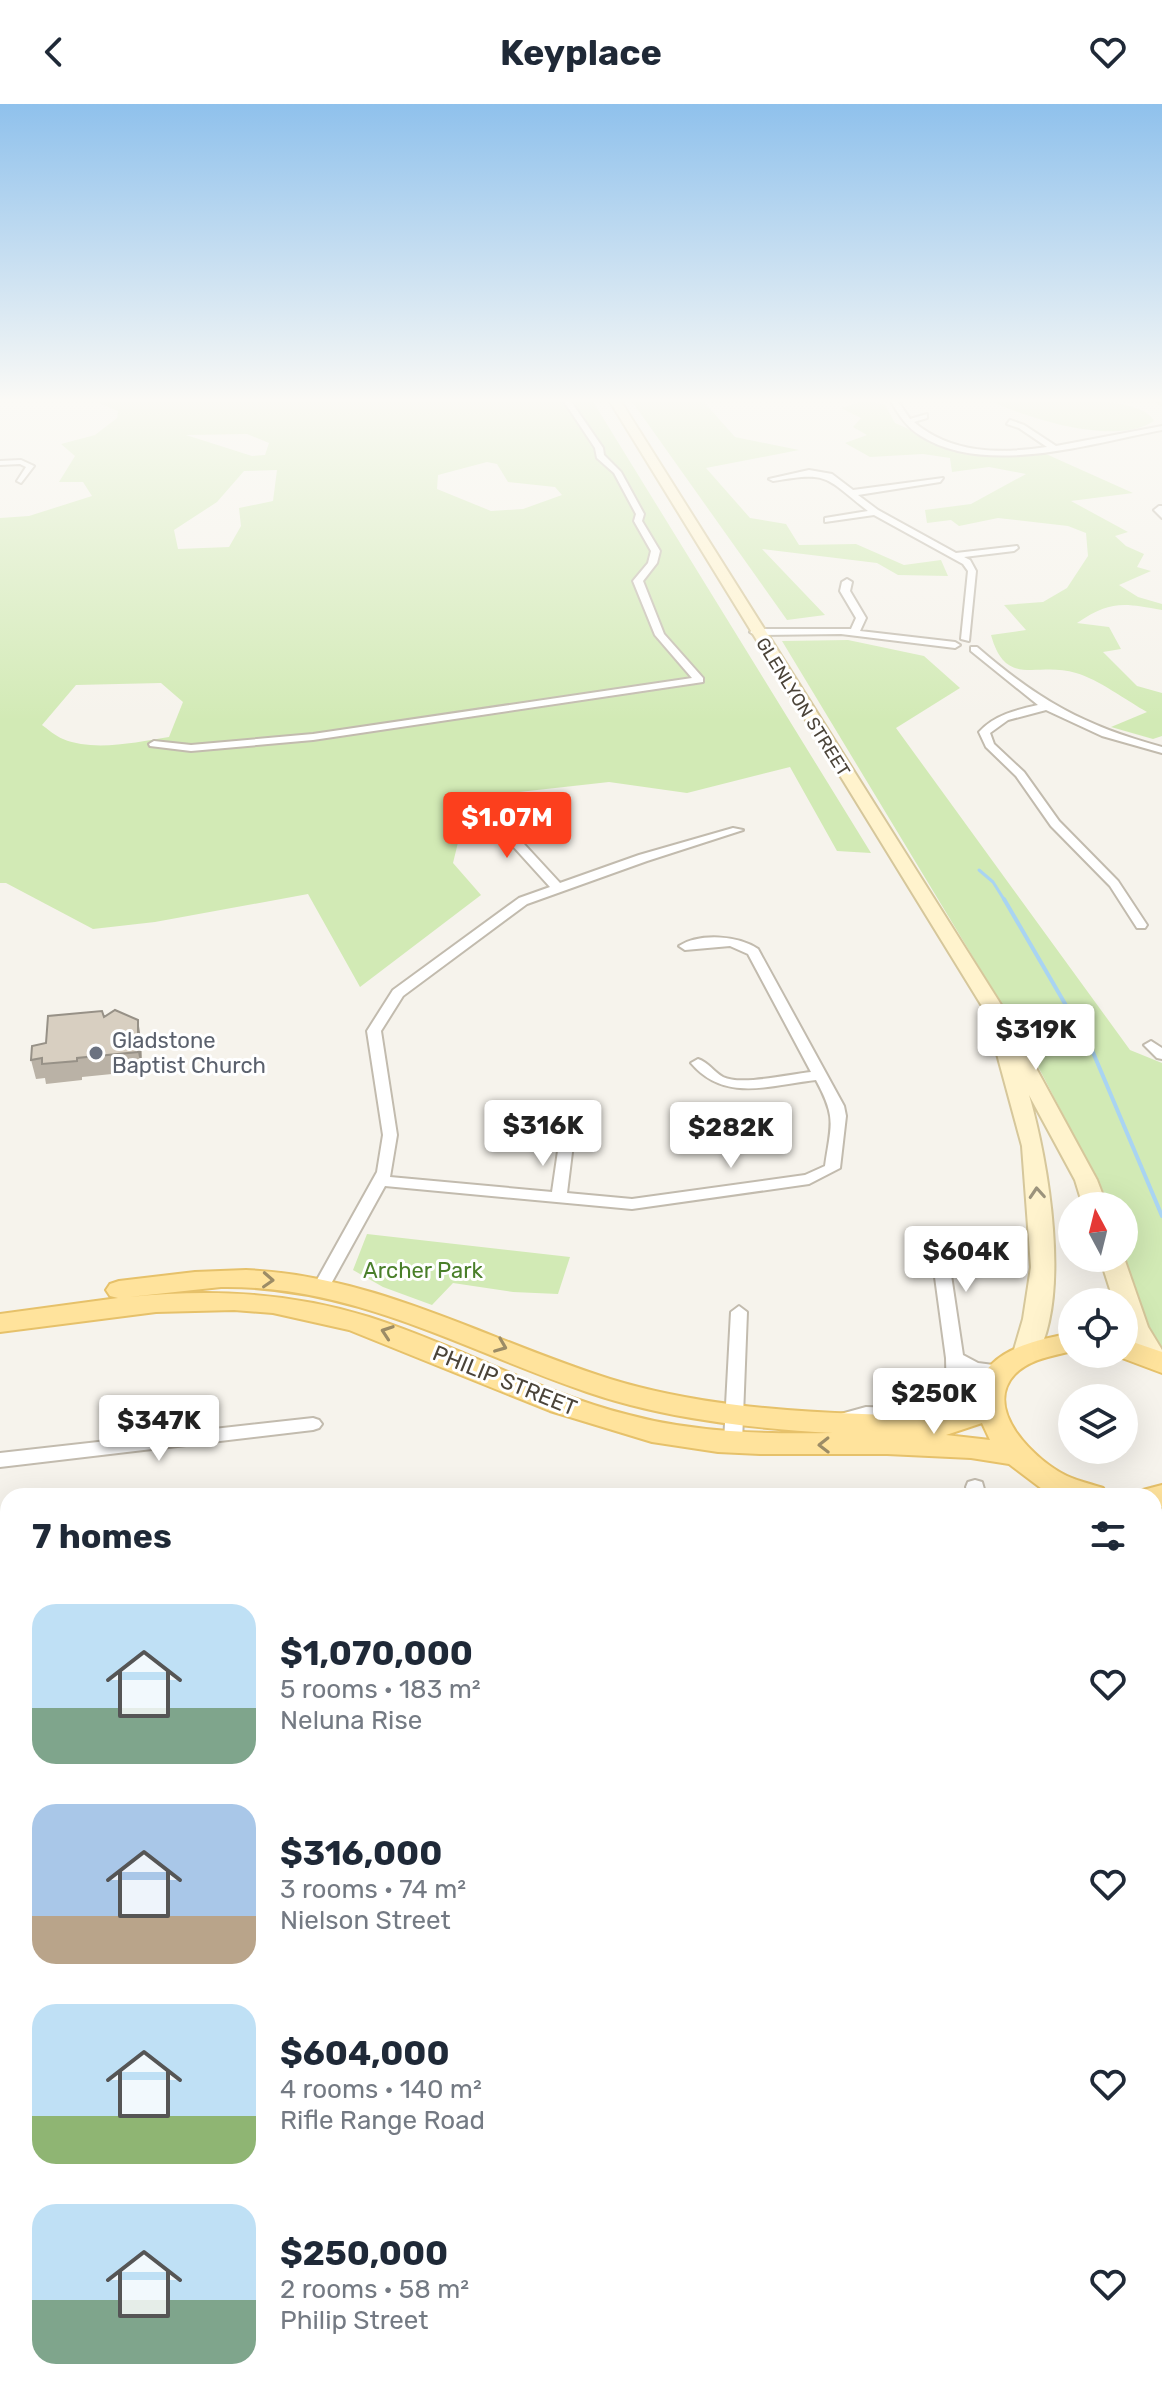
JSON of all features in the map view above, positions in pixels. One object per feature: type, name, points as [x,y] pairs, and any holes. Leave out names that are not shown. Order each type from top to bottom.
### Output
[{"type":"main road","name":"GLENLYON STREET","points":[[679,507],[995,1011],[1090,1192]]},
{"type":"main road","name":"GLENLYON STREET","points":[[995,1011],[1033,1146],[1043,1267],[1036,1319],[1015,1362]]},
{"type":"main road","points":[[1117,1272],[1135,1327],[1158,1360]]},
{"type":"main road","name":"PHILIP STREET","points":[[0,1310],[175,1281],[257,1279],[323,1300],[494,1378],[596,1416],[678,1436],[807,1445],[945,1443],[1013,1454]]},
{"type":"main road","name":"PHILIP STREET","points":[[0,1323],[160,1302],[323,1300],[410,1311],[601,1386],[660,1402],[830,1422],[927,1426],[955,1423],[978,1412],[990,1402]]},
{"type":"main road","points":[[1053,1488],[1013,1454],[1000,1437],[992,1419],[990,1402],[997,1380],[1015,1362],[1058,1347]]},
{"type":"main road","points":[[1138,1353],[1158,1360]]},
{"type":"street","points":[[154,744],[191,748],[298,739],[699,680],[658,632],[649,615],[649,603],[638,581],[653,565],[657,552],[653,539],[638,521],[640,514],[636,507]]},
{"type":"street","points":[[869,507],[958,555],[972,571],[966,639]]},
{"type":"street","points":[[1162,508],[1158,510],[1162,515]]},
{"type":"street","points":[[828,520],[875,512]]},
{"type":"street","points":[[958,555],[1014,548]]},
{"type":"street","points":[[847,582],[845,591],[861,618],[855,632]]},
{"type":"street","points":[[755,632],[855,632],[974,649],[1045,707],[1091,730],[1162,750]]},
{"type":"street","points":[[955,645],[958,640],[966,639],[981,643],[974,649]]},
{"type":"street","points":[[1045,707],[1025,710],[992,724],[984,732],[986,739],[991,748],[1019,773],[1059,829],[1109,874],[1141,925]]},
{"type":"street","points":[[534,827],[517,844],[558,888]]},
{"type":"street","points":[[323,1300],[382,1181],[390,1135],[374,1031],[398,993],[523,901],[643,858],[737,830]]},
{"type":"street","points":[[382,1181],[632,1204],[809,1179],[832,1168],[839,1116],[837,1106],[749,948],[731,941],[685,946]]},
{"type":"street","points":[[698,1063],[718,1080],[736,1085],[821,1075]]},
{"type":"street","points":[[558,1132],[566,1144],[559,1197]]},
{"type":"street","points":[[830,1422],[871,1413],[946,1413],[956,1406],[955,1358],[940,1255],[940,1234]]},
{"type":"street","points":[[733,1442],[739,1312]]},
{"type":"street","points":[[955,1358],[975,1369],[1015,1362]]},
{"type":"street","points":[[0,1460],[313,1424]]},
{"type":"green space","points":[[57,507],[209,507],[174,530],[178,549],[229,547],[241,526],[239,508],[243,507],[482,507],[491,511],[528,507],[658,507],[871,853],[837,851],[790,767],[687,793],[609,782],[491,795],[463,822],[453,863],[481,895],[360,987],[308,894],[155,922],[93,929],[6,883],[0,883],[0,518],[29,516]],"holes":[[[161,683],[183,702],[169,737],[116,745],[88,745],[60,738],[42,725],[76,685]]]},
{"type":"green space","points":[[707,507],[740,507],[750,518],[786,524],[799,545],[856,544],[904,565],[941,560],[948,576],[898,575],[877,563],[762,549],[825,615],[787,620]]},
{"type":"green space","points":[[947,507],[1082,507],[1128,532],[1115,536],[1126,546],[1144,554],[1137,567],[1151,571],[1119,585],[1138,597],[1162,604],[1162,610],[1118,605],[1099,610],[1077,623],[1109,627],[1121,649],[1103,652],[1137,686],[1162,693],[1162,736],[1153,739],[1111,727],[1147,712],[1103,685],[1062,670],[1014,668],[997,652],[991,635],[1026,630],[1004,605],[1043,602],[1067,588],[1088,556],[1086,533],[1068,526],[998,518],[959,526],[951,520],[927,523],[925,510]]},
{"type":"green space","points":[[848,640],[924,656],[960,688],[896,728],[1130,1050],[1162,1063],[1162,1347],[1149,1332],[1138,1299],[1138,1288],[1134,1288],[1129,1272],[1138,1272],[1138,1192],[1103,1192],[1031,1053],[782,641]]},
{"type":"green space","name":"Archer Park","points":[[367,1234],[570,1257],[558,1294],[513,1292],[453,1283],[432,1305],[383,1287],[353,1270]]},
{"type":"building","points":[[115,1010],[138,1020],[138,1052],[42,1064],[42,1058],[31,1060],[32,1046],[46,1043],[48,1016],[102,1011],[104,1017]]},
{"type":"waterway","points":[[979,870],[993,882],[1005,901]]},
{"type":"waterway","points":[[1004,899],[1092,1050],[1162,1216]]},
{"type":"place","name":"Gladstone Baptist Church","points":[[96,1053]]}]
